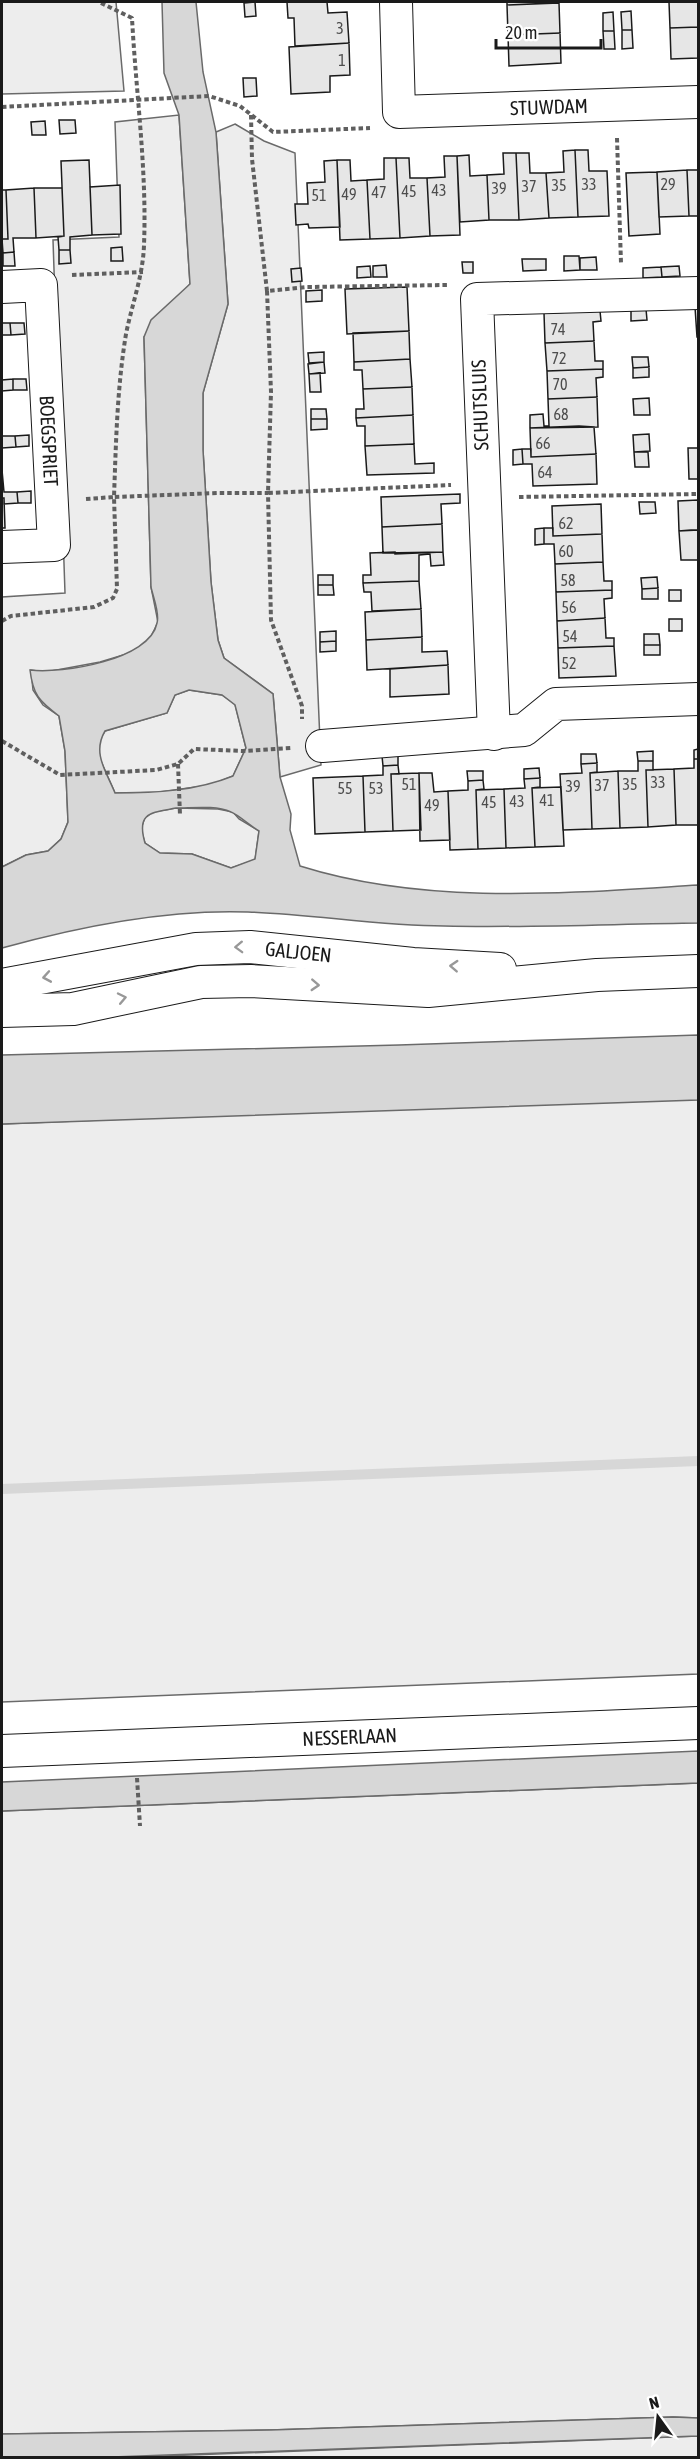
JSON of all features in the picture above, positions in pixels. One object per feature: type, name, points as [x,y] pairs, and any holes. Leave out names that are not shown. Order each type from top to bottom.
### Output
[{"type":"street","points":[[396,2],[399,112]]},
{"type":"street","name":"STUWDAM","points":[[399,112],[699,102]]},
{"type":"street","points":[[2,287],[41,285]]},
{"type":"street","name":"BOEGSPRIET","points":[[2,547],[54,545],[41,285]]},
{"type":"street","points":[[477,299],[699,293]]},
{"type":"street","name":"SCHUTSLUIS","points":[[477,299],[494,734]]},
{"type":"street","points":[[312,736],[494,734],[524,730],[556,704],[699,699]]},
{"type":"street","name":"GALJOEN","points":[[2,985],[196,948],[250,947],[413,964],[597,975]]},
{"type":"street","name":"GALJOEN","points":[[2,1011],[73,1009],[201,982],[251,981],[428,991],[597,975],[699,971]]},
{"type":"street","name":"NESSERLAAN","points":[[2,1751],[699,1723]]},
{"type":"path","points":[[2,621],[11,616],[94,607],[113,598],[117,589],[114,498],[117,421],[127,333],[143,272],[144,244],[132,18],[99,2]]},
{"type":"path","points":[[2,107],[209,96],[240,106],[273,132],[372,128],[399,112]]},
{"type":"path","points":[[616,105],[621,295]]},
{"type":"path","points":[[251,115],[252,159],[267,291],[271,392],[268,493],[271,620],[312,736]]},
{"type":"path","points":[[41,285],[55,275],[143,272]]},
{"type":"path","points":[[267,291],[307,287],[460,285],[477,299]]},
{"type":"path","points":[[52,500],[218,492],[268,493]]},
{"type":"path","points":[[2,741],[60,775],[156,770],[178,764],[194,749],[243,751],[290,748]]},
{"type":"path","points":[[178,764],[180,815]]},
{"type":"path","points":[[136,1772],[140,1826]]},
{"type":"shaded area","points":[[2,2],[116,2],[124,91],[2,94]]},
{"type":"shaded area","points":[[162,2],[196,2],[203,72],[216,132],[228,304],[203,393],[203,450],[211,582],[218,640],[224,658],[273,694],[280,777],[291,814],[290,830],[300,866],[348,879],[447,892],[548,893],[698,885],[698,923],[507,927],[419,925],[272,913],[186,913],[93,926],[2,948],[2,867],[26,855],[48,851],[61,839],[68,822],[65,751],[59,716],[38,697],[30,670],[62,670],[82,667],[122,655],[139,647],[151,636],[158,619],[151,587],[144,337],[151,320],[190,284],[179,115],[164,73]],"holes":[[[189,690],[222,695],[235,705],[246,748],[233,776],[205,785],[175,790],[115,793],[104,770],[100,754],[101,739],[105,731],[167,713],[175,695]],[[176,808],[218,808],[237,815],[259,831],[255,859],[231,868],[192,854],[160,853],[145,843],[144,820],[153,813]]]},
{"type":"shaded area","points":[[179,115],[190,284],[144,337],[151,587],[158,622],[149,641],[130,653],[100,662],[46,672],[31,670],[33,690],[43,705],[59,716],[65,751],[68,822],[61,839],[48,851],[26,855],[2,867],[2,597],[65,593],[53,240],[119,237],[115,122]]},
{"type":"shaded area","points":[[235,124],[264,141],[295,153],[321,765],[280,777],[273,694],[224,658],[218,640],[211,582],[203,450],[203,393],[228,304],[216,132]]},
{"type":"shaded area","points":[[189,690],[222,695],[235,704],[246,748],[233,776],[211,785],[159,792],[115,793],[100,759],[98,742],[105,731],[167,713],[175,695]]},
{"type":"shaded area","points":[[176,808],[218,809],[233,812],[239,819],[259,831],[255,860],[231,868],[192,854],[160,853],[145,843],[141,829],[145,817],[153,812]]},
{"type":"shaded area","points":[[698,1035],[698,1100],[2,1124],[2,1055]]},
{"type":"shaded area","points":[[698,1096],[698,1674],[2,1702],[2,1124]]},
{"type":"shaded area","points":[[698,1751],[698,1783],[2,1811],[2,1782]]},
{"type":"shaded area","points":[[698,1783],[698,2418],[270,2430],[2,2434],[2,1811]]},
{"type":"shaded area","points":[[698,2418],[698,2436],[112,2457],[2,2457],[2,2434],[270,2430]]},
{"type":"shaded area","points":[[698,2436],[698,2458],[112,2458],[593,2440]]},
{"type":"building","points":[[255,2],[256,16],[245,17],[244,3]]},
{"type":"building","points":[[287,2],[327,2],[328,13],[347,12],[349,43],[295,46],[294,18],[288,18]]},
{"type":"building","points":[[507,2],[552,2],[552,3],[507,5]]},
{"type":"building","points":[[669,2],[698,2],[698,27],[670,28]]},
{"type":"building","points":[[559,3],[560,33],[508,35],[507,5]]},
{"type":"building","points":[[631,11],[632,30],[622,30],[621,12]]},
{"type":"building","points":[[613,12],[614,31],[603,31],[603,13]]},
{"type":"building","points":[[698,27],[698,58],[671,59],[670,28]]},
{"type":"building","points":[[622,30],[632,30],[633,48],[622,49]]},
{"type":"building","points":[[603,31],[614,31],[615,49],[604,49]]},
{"type":"building","points":[[560,33],[561,63],[509,66],[508,35]]},
{"type":"building","points":[[349,43],[350,75],[330,76],[330,92],[291,94],[289,47]]},
{"type":"building","points":[[243,78],[256,78],[257,96],[244,97]]},
{"type":"building","points":[[59,120],[75,120],[76,133],[60,134]]},
{"type":"building","points":[[45,121],[46,135],[32,135],[31,122]]},
{"type":"building","points":[[575,150],[578,217],[549,218],[546,173],[564,172],[563,151]]},
{"type":"building","points":[[575,150],[588,150],[589,171],[607,171],[609,216],[578,217]]},
{"type":"building","points":[[503,153],[516,153],[519,220],[489,220],[487,175],[504,174]]},
{"type":"building","points":[[516,153],[529,153],[530,173],[546,173],[549,218],[519,220]]},
{"type":"building","points":[[469,155],[470,176],[487,175],[489,220],[460,222],[457,156]]},
{"type":"building","points":[[444,156],[457,156],[460,235],[430,236],[427,178],[445,177]]},
{"type":"building","points":[[384,158],[396,158],[400,238],[370,239],[367,180],[384,179]]},
{"type":"building","points":[[396,158],[409,158],[410,178],[427,178],[430,236],[400,238]]},
{"type":"building","points":[[89,160],[92,235],[70,237],[70,250],[59,250],[58,237],[64,236],[61,161]]},
{"type":"building","points":[[337,160],[340,227],[309,228],[308,224],[296,225],[295,204],[308,204],[307,183],[325,182],[324,161]]},
{"type":"building","points":[[337,160],[350,160],[351,181],[367,180],[370,239],[340,240]]},
{"type":"building","points":[[687,170],[698,170],[698,216],[689,216]]},
{"type":"building","points":[[687,170],[689,216],[659,217],[657,172]]},
{"type":"building","points":[[657,172],[660,234],[629,236],[626,173]]},
{"type":"building","points":[[120,185],[121,234],[92,235],[90,187]]},
{"type":"building","points":[[34,188],[62,188],[64,236],[36,238]]},
{"type":"building","points":[[34,188],[36,238],[13,238],[14,252],[3,253],[2,239],[8,239],[6,190]]},
{"type":"building","points":[[2,190],[6,190],[8,239],[2,239]]},
{"type":"building","points":[[122,247],[123,261],[111,261],[111,248]]},
{"type":"building","points":[[59,250],[70,250],[71,263],[59,264]]},
{"type":"building","points":[[14,252],[15,266],[3,266],[3,253]]},
{"type":"building","points":[[564,256],[579,256],[580,270],[564,271]]},
{"type":"building","points":[[596,257],[597,270],[580,270],[580,258]]},
{"type":"building","points":[[522,259],[546,259],[546,270],[523,271]]},
{"type":"building","points":[[462,262],[473,262],[473,273],[463,273]]},
{"type":"building","points":[[386,265],[387,277],[373,277],[373,266]]},
{"type":"building","points":[[370,266],[371,277],[357,278],[357,267]]},
{"type":"building","points":[[679,266],[680,276],[662,277],[661,267]]},
{"type":"building","points":[[661,267],[662,277],[643,278],[643,268]]},
{"type":"building","points":[[301,268],[302,281],[292,282],[291,269]]},
{"type":"building","points":[[407,287],[409,331],[347,334],[345,289]]},
{"type":"building","points":[[322,290],[322,301],[306,302],[306,291]]},
{"type":"building","points":[[695,307],[698,307],[698,337],[697,337]]},
{"type":"building","points":[[646,309],[647,320],[631,321],[631,310]]},
{"type":"building","points":[[600,311],[601,321],[593,322],[594,341],[545,343],[544,313]]},
{"type":"building","points":[[2,323],[10,323],[11,335],[2,335]]},
{"type":"building","points":[[10,323],[24,323],[25,334],[11,335]]},
{"type":"building","points":[[409,331],[410,359],[354,362],[353,333]]},
{"type":"building","points":[[594,341],[595,361],[603,361],[603,369],[547,371],[545,343]]},
{"type":"building","points":[[324,352],[324,362],[309,363],[308,353]]},
{"type":"building","points":[[632,357],[648,357],[649,367],[633,368]]},
{"type":"building","points":[[410,359],[412,387],[363,389],[362,370],[354,370],[354,362]]},
{"type":"building","points":[[324,362],[325,373],[309,374],[308,364]]},
{"type":"building","points":[[649,367],[649,377],[633,378],[633,368]]},
{"type":"building","points":[[603,369],[603,377],[596,378],[597,397],[548,399],[547,371]]},
{"type":"building","points":[[320,373],[321,392],[310,392],[309,374]]},
{"type":"building","points":[[13,379],[26,379],[27,390],[13,390]]},
{"type":"building","points":[[13,379],[13,390],[2,391],[2,380]]},
{"type":"building","points":[[412,387],[413,415],[356,418],[356,409],[364,409],[363,389]]},
{"type":"building","points":[[597,397],[598,427],[530,428],[530,415],[543,414],[544,426],[549,426],[548,399]]},
{"type":"building","points":[[649,398],[650,415],[634,415],[633,399]]},
{"type":"building","points":[[311,409],[326,409],[327,419],[311,419]]},
{"type":"building","points":[[413,415],[414,444],[365,446],[365,426],[357,426],[356,418]]},
{"type":"building","points":[[311,419],[327,419],[327,429],[311,430]]},
{"type":"building","points":[[594,427],[596,454],[531,457],[530,428]]},
{"type":"building","points":[[649,434],[650,451],[634,452],[633,435]]},
{"type":"building","points":[[29,435],[29,446],[16,447],[15,436]]},
{"type":"building","points":[[2,436],[15,436],[16,447],[2,448]]},
{"type":"building","points":[[414,444],[415,464],[434,463],[434,473],[367,475],[365,446]]},
{"type":"building","points":[[688,448],[698,448],[698,479],[689,479]]},
{"type":"building","points":[[522,449],[523,464],[513,465],[513,450]]},
{"type":"building","points":[[522,449],[531,449],[531,457],[596,454],[597,484],[533,486],[532,464],[523,464]]},
{"type":"building","points":[[634,452],[648,452],[649,467],[635,467]]},
{"type":"building","points":[[2,470],[4,492],[17,492],[18,503],[4,504]]},
{"type":"building","points":[[31,491],[31,503],[18,503],[17,492]]},
{"type":"building","points":[[460,494],[460,503],[441,504],[442,524],[382,527],[381,497]]},
{"type":"building","points":[[2,498],[4,498],[5,528],[2,528]]},
{"type":"building","points":[[698,500],[698,530],[679,531],[678,501]]},
{"type":"building","points":[[639,502],[655,502],[656,513],[640,514]]},
{"type":"building","points":[[601,504],[602,534],[553,536],[552,506]]},
{"type":"building","points":[[442,524],[443,552],[383,553],[382,527]]},
{"type":"building","points":[[544,528],[544,544],[535,545],[535,529]]},
{"type":"building","points":[[544,528],[553,528],[553,536],[602,534],[603,562],[555,564],[554,544],[544,544]]},
{"type":"building","points":[[698,530],[698,560],[681,560],[679,531]]},
{"type":"building","points":[[395,552],[395,554],[443,552],[444,565],[431,566],[430,554],[419,555],[419,581],[363,583],[363,575],[371,575],[370,553]]},
{"type":"building","points":[[603,562],[604,581],[612,581],[612,590],[556,592],[555,564]]},
{"type":"building","points":[[318,575],[333,575],[333,585],[318,585]]},
{"type":"building","points":[[657,577],[658,588],[642,589],[641,578]]},
{"type":"building","points":[[419,581],[421,609],[372,611],[371,592],[364,592],[363,583]]},
{"type":"building","points":[[318,585],[333,585],[334,595],[318,595]]},
{"type":"building","points":[[658,588],[658,599],[642,599],[642,589]]},
{"type":"building","points":[[612,590],[612,598],[604,599],[605,618],[557,621],[556,592]]},
{"type":"building","points":[[669,590],[681,590],[681,601],[669,601]]},
{"type":"building","points":[[421,609],[422,637],[366,640],[365,612]]},
{"type":"building","points":[[605,618],[606,638],[614,638],[614,646],[558,648],[557,621]]},
{"type":"building","points":[[669,619],[682,619],[682,631],[669,631]]},
{"type":"building","points":[[336,631],[336,641],[320,642],[320,632]]},
{"type":"building","points":[[644,634],[659,634],[660,645],[644,645]]},
{"type":"building","points":[[422,637],[422,652],[447,651],[448,665],[367,670],[366,640]]},
{"type":"building","points":[[336,641],[336,651],[320,652],[320,642]]},
{"type":"building","points":[[644,645],[660,645],[660,655],[644,655]]},
{"type":"building","points":[[614,646],[616,676],[559,678],[558,648]]},
{"type":"building","points":[[448,665],[449,694],[390,697],[390,669]]},
{"type":"building","points":[[698,749],[698,759],[694,759],[694,750]]},
{"type":"building","points":[[653,751],[653,761],[638,761],[637,752]]},
{"type":"building","points":[[581,754],[596,754],[597,763],[581,764]]},
{"type":"building","points":[[382,756],[398,756],[398,765],[383,766]]},
{"type":"building","points":[[694,759],[698,759],[698,825],[676,825],[674,769],[694,768]]},
{"type":"building","points":[[638,761],[653,761],[653,770],[646,770],[648,827],[620,828],[618,771],[638,771]]},
{"type":"building","points":[[597,763],[597,772],[590,773],[592,829],[563,830],[560,774],[582,773],[581,764]]},
{"type":"building","points":[[398,765],[399,774],[391,774],[393,831],[365,832],[363,776],[383,775],[383,766]]},
{"type":"building","points":[[539,768],[540,778],[524,779],[524,769]]},
{"type":"building","points":[[674,769],[676,825],[648,827],[646,770]]},
{"type":"building","points":[[467,771],[483,771],[483,780],[468,781]]},
{"type":"building","points":[[618,771],[620,828],[592,829],[590,773]]},
{"type":"building","points":[[419,773],[421,830],[393,831],[391,774]]},
{"type":"building","points":[[419,773],[432,773],[434,792],[448,791],[450,840],[420,841]]},
{"type":"building","points":[[363,776],[365,832],[315,834],[313,778]]},
{"type":"building","points":[[540,778],[540,787],[532,788],[535,847],[506,848],[504,789],[525,788],[524,779]]},
{"type":"building","points":[[483,780],[484,789],[476,790],[478,849],[450,850],[448,791],[468,790],[468,781]]},
{"type":"building","points":[[561,787],[564,846],[535,847],[532,788]]},
{"type":"building","points":[[504,789],[506,848],[478,849],[476,790]]},
{"type":"waterway","points":[[2,1489],[698,1461]]}]
